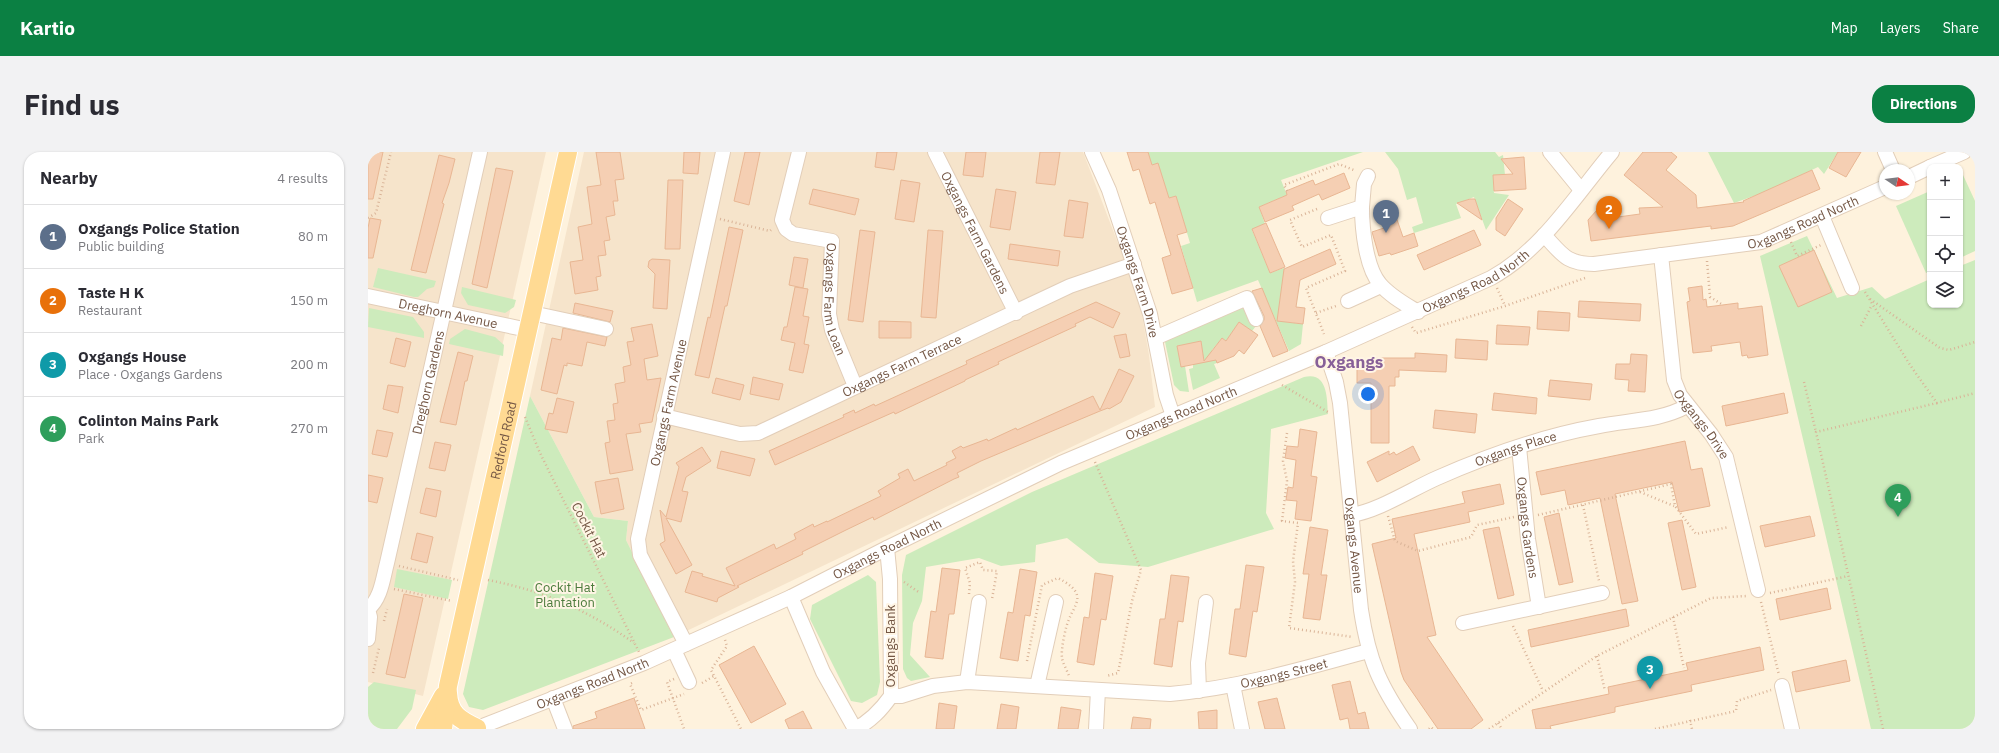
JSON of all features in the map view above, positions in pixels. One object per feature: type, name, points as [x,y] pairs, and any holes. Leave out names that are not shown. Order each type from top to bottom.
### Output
[{"type":"main road","name":"Redford Road","points":[[443,729],[448,686],[568,152]]},
{"type":"main road","points":[[448,686],[449,703],[454,713],[462,721],[476,729]]},
{"type":"main road","points":[[425,729],[448,686]]},
{"type":"street","name":"Dreghorn Gardens","points":[[368,610],[373,606],[379,594],[387,563],[480,152]]},
{"type":"street","name":"Oxgangs Farm Avenue","points":[[691,687],[680,647],[640,555],[638,547],[664,416],[723,152]]},
{"type":"street","name":"Oxgangs Farm Loan","points":[[799,152],[782,220],[786,229],[793,234],[836,241],[829,314],[832,330],[855,386]]},
{"type":"street","name":"Oxgangs Farm Gardens","points":[[935,152],[1016,313]]},
{"type":"street","name":"Oxgangs Farm Drive","points":[[1092,152],[1109,190],[1150,314],[1166,396],[1173,416]]},
{"type":"street","points":[[1550,152],[1581,190]]},
{"type":"street","points":[[1544,234],[1612,152]]},
{"type":"street","points":[[1885,152],[1891,164]]},
{"type":"street","points":[[1937,164],[1964,152]]},
{"type":"street","points":[[1915,173],[1927,168]]},
{"type":"street","points":[[1368,176],[1364,184],[1362,207],[1366,247],[1374,274],[1381,286],[1418,312]]},
{"type":"street","name":"Oxgangs Road North","points":[[476,729],[644,663],[791,597],[887,548],[1061,463],[1326,352],[1492,278],[1515,264],[1544,234],[1574,263],[1594,264],[1706,250],[1756,243],[1787,232],[1879,190]]},
{"type":"street","points":[[1323,213],[1362,207]]},
{"type":"street","points":[[1822,216],[1832,240],[1858,289]]},
{"type":"street","name":"Oxgangs Drive","points":[[1661,255],[1674,380],[1680,395],[1711,434],[1726,457],[1758,593]]},
{"type":"street","name":"Oxgangs Farm Terrace","points":[[664,416],[749,435],[758,433],[855,386],[1088,279],[1134,264]]},
{"type":"street","points":[[1348,301],[1381,286]]},
{"type":"street","name":"Dreghorn Avenue","points":[[368,296],[528,330]]},
{"type":"street","points":[[1155,338],[1247,298],[1256,319]]},
{"type":"street","points":[[532,313],[606,329]]},
{"type":"street","name":"Oxgangs Avenue","points":[[1326,352],[1338,391],[1367,645],[1380,682],[1410,729]]},
{"type":"street","name":"Oxgangs Place","points":[[1351,515],[1368,511],[1447,474],[1519,447],[1575,430],[1664,416],[1688,406]]},
{"type":"street","name":"Oxgangs Gardens","points":[[1519,447],[1526,518],[1538,607]]},
{"type":"street","name":"Oxgangs Bank","points":[[791,597],[823,672],[855,729],[867,723],[883,707],[891,696],[890,580],[887,548]]},
{"type":"street","points":[[1463,624],[1602,593]]},
{"type":"street","points":[[966,682],[979,602]]},
{"type":"street","points":[[1037,686],[1056,602]]},
{"type":"street","points":[[1199,691],[1198,663],[1206,602]]},
{"type":"street","points":[[368,610],[370,617],[368,639]]},
{"type":"street","name":"Oxgangs Street","points":[[891,696],[901,696],[933,686],[966,682],[1170,694],[1199,691],[1233,685],[1367,645]]},
{"type":"street","points":[[1233,685],[1242,729]]},
{"type":"street","points":[[1782,686],[1792,729]]},
{"type":"street","points":[[1096,729],[1098,690]]},
{"type":"street","points":[[553,698],[565,729]]},
{"type":"path","points":[[368,218],[376,213],[391,152]]},
{"type":"path","points":[[1287,191],[1284,185],[1339,164],[1368,176]]},
{"type":"path","points":[[1323,213],[1290,220],[1302,247],[1330,235],[1345,271],[1306,288],[1324,334]]},
{"type":"path","points":[[725,220],[770,231]]},
{"type":"path","points":[[1787,232],[1797,256],[1832,240]]},
{"type":"path","points":[[1706,250],[1710,298],[1723,305]]},
{"type":"path","points":[[1404,317],[1416,333],[1505,306],[1596,273],[1594,264]]},
{"type":"path","points":[[1492,278],[1505,306]]},
{"type":"path","points":[[1858,289],[1868,298],[1940,348],[1949,350],[1975,342]]},
{"type":"path","points":[[1868,298],[1910,365],[1937,403]]},
{"type":"path","points":[[1316,313],[1348,301]]},
{"type":"path","points":[[1861,326],[1868,316],[1872,305]]},
{"type":"path","points":[[1267,377],[1342,421]]},
{"type":"path","points":[[1804,382],[1883,729]]},
{"type":"path","name":"Cockit Hat","points":[[514,391],[540,453],[644,663]]},
{"type":"path","points":[[1816,432],[1975,393]]},
{"type":"path","points":[[1287,432],[1283,461],[1287,481],[1282,521],[1298,523],[1293,561],[1295,582],[1289,628],[1367,645]]},
{"type":"path","points":[[1101,459],[1094,462],[1142,570],[1132,602],[1118,674],[1103,676]]},
{"type":"path","points":[[1384,504],[1395,541],[1418,550],[1471,537],[1477,525],[1514,517],[1526,518],[1671,484],[1675,506],[1696,534],[1742,524]]},
{"type":"path","points":[[1638,492],[1675,506]]},
{"type":"path","points":[[1583,505],[1602,593]]},
{"type":"path","points":[[395,573],[397,565],[473,580],[524,588],[574,606],[610,626],[635,643]]},
{"type":"path","points":[[1489,729],[1543,691],[1597,656],[1711,598],[1758,593],[1848,576]]},
{"type":"path","points":[[890,580],[899,578],[920,592]]},
{"type":"path","points":[[392,589],[467,604]]},
{"type":"path","points":[[1655,729],[1736,711],[1737,701],[1782,686],[1758,593]]},
{"type":"path","points":[[1508,615],[1543,691]]},
{"type":"path","points":[[1673,617],[1684,668]]},
{"type":"path","points":[[720,628],[727,646],[711,670],[741,729]]},
{"type":"path","points":[[1597,656],[1606,691]]},
{"type":"path","points":[[673,676],[674,680],[667,682],[684,729]]},
{"type":"path","points":[[636,681],[630,684],[641,710],[673,699],[691,687],[714,676]]},
{"type":"path","points":[[1690,720],[1692,729]]},
{"type":"path","points":[[1498,723],[1502,729]]},
{"type":"path","points":[[1429,729],[1431,727],[1433,729]]},
{"type":"shaded area","points":[[368,152],[546,152],[423,696],[368,682]]},
{"type":"shaded area","points":[[584,152],[1083,152],[1139,298],[1149,355],[1155,407],[674,637],[626,540],[628,521],[594,517],[530,396]]},
{"type":"green space","points":[[1148,152],[1363,152],[1281,180],[1287,195],[1259,207],[1265,224],[1252,230],[1270,273],[1284,268],[1291,284],[1286,322],[1303,324],[1301,344],[1289,351],[1258,280],[1197,302],[1181,246],[1190,243],[1176,196],[1169,198],[1158,164],[1152,165]]},
{"type":"green space","points":[[1385,152],[1495,152],[1499,157],[1503,155],[1505,175],[1493,175],[1494,193],[1509,195],[1486,230],[1474,197],[1456,204],[1461,218],[1414,233],[1412,227],[1423,223],[1416,197],[1407,200],[1398,169]]},
{"type":"green space","points":[[1708,152],[1838,152],[1824,174],[1818,167],[1768,191],[1734,203]]},
{"type":"green space","points":[[1963,175],[1975,201],[1975,251],[1963,257]]},
{"type":"green space","points":[[1927,192],[1926,273],[1896,206],[1910,200],[1915,200],[1915,198]]},
{"type":"green space","points":[[1807,236],[1837,298],[1872,287],[1885,299],[1927,280],[1927,308],[1963,308],[1963,265],[1975,260],[1975,729],[1871,729],[1760,256]]},
{"type":"green space","points":[[378,268],[436,281],[434,287],[427,289],[418,297],[414,297],[373,287]]},
{"type":"green space","points":[[462,287],[516,300],[514,307],[505,313],[468,305],[461,293]]},
{"type":"green space","points":[[1246,301],[1256,326],[1252,331],[1239,322],[1226,341],[1222,338],[1212,350],[1217,363],[1214,364],[1220,378],[1193,390],[1189,369],[1193,368],[1193,364],[1204,362],[1201,342],[1177,346],[1181,366],[1185,366],[1189,392],[1180,391],[1174,385],[1164,337]]},
{"type":"green space","points":[[369,308],[413,317],[424,332],[424,338],[368,327]]},
{"type":"green space","points":[[465,329],[495,337],[504,345],[503,356],[449,344],[450,339]]},
{"type":"green space","points":[[1312,376],[1318,378],[1322,382],[1325,388],[1328,414],[1271,429],[1266,513],[1274,529],[1148,567],[1099,563],[1067,538],[1036,545],[1035,562],[1001,566],[979,558],[926,567],[922,601],[913,623],[910,655],[930,677],[911,681],[907,678],[903,669],[902,575],[906,555],[1032,492],[1304,377]]},
{"type":"green space","name":"Cockit Hat Plantation","points":[[530,396],[594,517],[628,521],[626,540],[674,637],[483,710],[469,707],[463,694]]},
{"type":"green space","points":[[397,569],[452,580],[448,599],[394,587]]},
{"type":"green space","points":[[868,575],[876,582],[880,682],[877,695],[862,703],[851,701],[810,619],[812,605]]},
{"type":"green space","points":[[374,682],[416,690],[412,709],[397,729],[368,729],[368,687]]},
{"type":"building","points":[[368,152],[383,152],[373,199],[368,199]]},
{"type":"building","points":[[596,152],[620,152],[624,179],[615,180],[618,201],[613,201],[615,215],[606,217],[610,240],[604,241],[606,255],[598,256],[601,276],[596,277],[598,290],[575,294],[570,262],[583,260],[578,227],[592,224],[587,187],[601,185]]},
{"type":"building","points":[[684,152],[700,152],[698,174],[683,173]]},
{"type":"building","points":[[745,152],[760,152],[749,205],[734,201]]},
{"type":"building","points":[[877,152],[897,152],[894,170],[875,167]]},
{"type":"building","points":[[966,152],[986,152],[983,177],[963,175]]},
{"type":"building","points":[[1040,152],[1060,152],[1055,185],[1036,183]]},
{"type":"building","points":[[1127,152],[1148,152],[1152,165],[1158,163],[1169,198],[1176,196],[1187,232],[1177,235],[1193,288],[1172,294],[1162,258],[1171,255],[1155,202],[1150,204],[1139,169],[1133,171]]},
{"type":"building","points":[[1643,152],[1671,152],[1677,157],[1666,170],[1696,195],[1697,208],[1744,202],[1743,201],[1812,170],[1820,189],[1733,226],[1711,229],[1711,226],[1591,241],[1588,220],[1606,200],[1617,210],[1618,217],[1640,214],[1639,208],[1663,207],[1624,175]]},
{"type":"building","points":[[1838,152],[1861,152],[1846,177],[1829,168]]},
{"type":"building","points":[[439,155],[455,159],[442,203],[444,204],[426,273],[411,270]]},
{"type":"building","points":[[1524,157],[1526,189],[1494,191],[1493,175],[1513,174],[1501,159]]},
{"type":"building","points":[[496,168],[513,171],[487,288],[472,284]]},
{"type":"building","points":[[1344,173],[1350,188],[1322,200],[1319,194],[1292,206],[1294,210],[1265,222],[1259,207],[1287,195],[1286,191],[1313,180],[1315,185]]},
{"type":"building","points":[[668,180],[683,180],[680,249],[665,249]]},
{"type":"building","points":[[901,180],[920,183],[914,222],[895,219]]},
{"type":"building","points":[[813,189],[859,199],[855,215],[809,204]]},
{"type":"building","points":[[996,189],[1016,192],[1010,230],[990,227]]},
{"type":"building","points":[[1475,199],[1482,220],[1457,203]]},
{"type":"building","points":[[1508,199],[1523,209],[1505,236],[1496,230],[1496,218]]},
{"type":"building","points":[[1069,200],[1088,203],[1083,238],[1064,236]]},
{"type":"building","points":[[1393,208],[1403,237],[1414,233],[1418,246],[1391,255],[1390,253],[1379,256],[1372,232],[1384,228],[1379,212]]},
{"type":"building","points":[[370,218],[381,220],[373,258],[368,258],[368,228]]},
{"type":"building","points":[[1266,223],[1285,267],[1270,273],[1252,229]]},
{"type":"building","points":[[729,227],[743,230],[727,306],[725,306],[709,378],[695,375],[708,317],[710,318]]},
{"type":"building","points":[[860,230],[875,232],[863,322],[848,320]]},
{"type":"building","points":[[928,230],[943,231],[936,318],[921,317]]},
{"type":"building","points":[[1474,230],[1481,245],[1424,270],[1417,255]]},
{"type":"building","points":[[1010,244],[1060,251],[1058,266],[1008,259]]},
{"type":"building","points":[[1330,249],[1336,264],[1300,280],[1296,307],[1305,308],[1303,324],[1277,321],[1284,269]]},
{"type":"building","points":[[1814,250],[1832,292],[1798,307],[1779,266]]},
{"type":"building","points":[[794,257],[808,259],[803,288],[789,285]]},
{"type":"building","points":[[652,259],[670,260],[667,309],[653,308],[655,274],[648,267],[649,261]]},
{"type":"building","points":[[1702,286],[1703,300],[1706,299],[1707,307],[1738,303],[1738,309],[1762,306],[1768,355],[1748,358],[1747,355],[1742,356],[1740,342],[1711,346],[1712,351],[1693,353],[1687,302],[1690,301],[1688,288]]},
{"type":"building","points":[[795,287],[808,289],[803,316],[809,317],[804,344],[809,345],[803,373],[789,370],[795,343],[781,340],[784,327],[787,327]]},
{"type":"building","points":[[1262,288],[1288,351],[1273,357],[1260,326],[1264,320],[1264,316],[1252,291]]},
{"type":"building","points":[[1579,301],[1641,304],[1640,321],[1578,317]]},
{"type":"building","points":[[1096,302],[1120,313],[1113,328],[1090,317],[1075,324],[1076,326],[998,362],[999,364],[895,414],[894,412],[775,465],[769,451],[844,417],[843,415],[854,410],[855,413],[874,404],[875,406],[967,364],[966,361]]},
{"type":"building","points":[[575,303],[613,311],[610,322],[573,313]]},
{"type":"building","points":[[1538,311],[1570,313],[1569,331],[1537,329]]},
{"type":"building","points":[[879,321],[911,322],[911,338],[879,338]]},
{"type":"building","points":[[1239,322],[1258,335],[1244,354],[1239,350],[1234,356],[1217,363],[1216,360],[1181,367],[1177,346],[1201,341],[1204,361],[1222,338],[1226,341]]},
{"type":"building","points":[[652,324],[658,356],[644,359],[647,380],[661,378],[652,422],[639,424],[641,432],[626,434],[633,470],[610,474],[605,443],[610,442],[607,421],[615,420],[613,404],[618,403],[615,384],[625,382],[623,367],[631,365],[627,342],[634,341],[631,328]]},
{"type":"building","points":[[1497,325],[1530,327],[1528,345],[1496,344]]},
{"type":"building","points":[[563,328],[607,337],[605,346],[587,342],[582,366],[567,363],[567,366],[564,365],[557,394],[541,390],[552,338],[561,340]]},
{"type":"building","points":[[1126,334],[1130,356],[1120,358],[1114,336]]},
{"type":"building","points":[[396,338],[411,342],[405,367],[390,363]]},
{"type":"building","points":[[1456,339],[1488,341],[1487,360],[1455,358]]},
{"type":"building","points":[[458,352],[473,356],[467,381],[465,381],[456,425],[440,422]]},
{"type":"building","points":[[1415,353],[1447,355],[1446,372],[1399,370],[1399,377],[1395,377],[1395,386],[1389,386],[1389,443],[1371,443],[1371,383],[1357,383],[1357,365],[1372,365],[1372,358],[1415,358]]},
{"type":"building","points":[[1631,354],[1647,355],[1645,392],[1628,391],[1629,380],[1615,379],[1616,364],[1630,364]]},
{"type":"building","points":[[1119,369],[1134,376],[1121,402],[1109,409],[1100,411],[981,461],[957,473],[959,477],[874,520],[873,517],[846,530],[802,552],[803,554],[737,586],[739,587],[718,598],[717,602],[685,592],[692,571],[703,574],[702,576],[735,586],[726,568],[774,544],[776,549],[796,539],[794,534],[813,524],[814,527],[827,522],[881,496],[878,491],[900,478],[898,474],[908,469],[914,481],[947,465],[946,463],[956,458],[952,451],[961,446],[963,448],[987,439],[988,441],[1016,428],[1017,430],[1093,396],[1100,410]]},
{"type":"building","points":[[753,377],[783,384],[779,400],[750,394]]},
{"type":"building","points":[[716,378],[744,385],[740,400],[712,393]]},
{"type":"building","points":[[1550,380],[1592,384],[1590,400],[1548,396]]},
{"type":"building","points":[[388,385],[403,387],[398,413],[383,409]]},
{"type":"building","points":[[1494,393],[1537,398],[1536,414],[1492,410]]},
{"type":"building","points":[[1784,393],[1788,413],[1726,426],[1722,406]]},
{"type":"building","points":[[557,398],[574,402],[567,433],[545,429],[549,413],[553,414]]},
{"type":"building","points":[[1435,410],[1477,414],[1475,433],[1433,428]]},
{"type":"building","points":[[1300,429],[1317,432],[1311,476],[1317,477],[1311,521],[1295,519],[1297,501],[1286,500],[1288,487],[1293,488],[1296,460],[1285,458],[1287,446],[1298,447]]},
{"type":"building","points":[[377,430],[393,433],[387,457],[372,454]]},
{"type":"building","points":[[1685,441],[1691,470],[1702,468],[1710,506],[1679,512],[1672,482],[1615,494],[1638,601],[1622,604],[1600,498],[1568,505],[1565,490],[1541,495],[1536,472]]},
{"type":"building","points":[[435,442],[451,445],[445,471],[429,468]]},
{"type":"building","points":[[1413,446],[1420,460],[1377,482],[1367,462],[1389,451],[1389,455],[1394,452],[1396,455]]},
{"type":"building","points":[[702,447],[711,461],[686,477],[682,491],[688,492],[681,522],[666,518],[692,565],[676,574],[660,544],[665,541],[660,510],[666,517],[679,467],[676,463]]},
{"type":"building","points":[[721,451],[755,459],[750,476],[717,468]]},
{"type":"building","points":[[368,475],[383,478],[377,503],[368,501]]},
{"type":"building","points":[[618,478],[624,509],[601,514],[595,482]]},
{"type":"building","points":[[1500,484],[1504,504],[1468,512],[1470,522],[1414,534],[1436,635],[1427,637],[1483,720],[1471,729],[1438,729],[1404,680],[1401,672],[1372,544],[1396,538],[1392,519],[1465,503],[1462,492]]},
{"type":"building","points":[[426,488],[441,491],[436,517],[420,513]]},
{"type":"building","points":[[1559,513],[1573,582],[1559,585],[1544,517]]},
{"type":"building","points":[[1810,516],[1815,536],[1765,547],[1760,526]]},
{"type":"building","points":[[1682,520],[1696,587],[1682,590],[1668,523]]},
{"type":"building","points":[[1310,527],[1328,530],[1321,575],[1327,575],[1320,620],[1303,618],[1309,574],[1303,574]]},
{"type":"building","points":[[1499,527],[1514,595],[1498,599],[1483,530]]},
{"type":"building","points":[[417,533],[433,537],[427,563],[411,559]]},
{"type":"building","points":[[1246,565],[1264,567],[1257,612],[1253,611],[1246,657],[1229,654],[1235,609],[1240,609]]},
{"type":"building","points":[[942,568],[960,570],[954,614],[949,614],[943,659],[925,657],[931,611],[936,612]]},
{"type":"building","points":[[1020,569],[1037,572],[1030,616],[1025,615],[1018,661],[1000,658],[1008,612],[1013,613]]},
{"type":"building","points":[[1095,573],[1113,576],[1106,620],[1101,619],[1094,665],[1077,662],[1084,617],[1089,618]]},
{"type":"building","points":[[1171,575],[1189,577],[1183,622],[1178,621],[1172,667],[1154,664],[1160,619],[1165,619]]},
{"type":"building","points":[[1827,588],[1831,609],[1780,620],[1776,599]]},
{"type":"building","points":[[404,594],[423,598],[405,678],[386,674]]},
{"type":"building","points":[[1626,609],[1629,626],[1531,647],[1528,630]]},
{"type":"building","points":[[754,646],[786,704],[751,723],[719,665]]},
{"type":"building","points":[[1760,647],[1764,670],[1691,685],[1692,691],[1615,707],[1615,712],[1550,726],[1551,729],[1536,729],[1532,710],[1609,694],[1608,687],[1688,670],[1686,663]]},
{"type":"building","points":[[1846,660],[1850,681],[1796,692],[1792,672]]},
{"type":"building","points":[[1350,681],[1358,714],[1365,712],[1369,729],[1350,729],[1348,718],[1340,720],[1332,685]]},
{"type":"building","points":[[634,698],[645,729],[573,729],[573,726],[597,718],[595,712]]},
{"type":"building","points":[[1277,698],[1285,729],[1265,729],[1258,702]]},
{"type":"building","points":[[939,703],[957,706],[954,729],[936,729]]},
{"type":"building","points":[[1001,704],[1019,707],[1016,729],[997,729]]},
{"type":"building","points":[[1061,707],[1081,710],[1078,729],[1058,729]]},
{"type":"building","points":[[1217,710],[1217,729],[1199,729],[1198,712]]},
{"type":"building","points":[[803,711],[812,729],[789,729],[785,720]]},
{"type":"building","points":[[1133,717],[1151,719],[1150,729],[1131,729]]},
{"type":"place","name":"Taste H K","points":[[1609,229]]},
{"type":"place","name":"Oxgangs Police Station","points":[[1386,233]]},
{"type":"place","name":"Colinton Mains Park","points":[[1898,517]]},
{"type":"place","name":"Oxgangs House","points":[[1650,689]]},
{"type":"district","name":"Oxgangs","points":[[1349,362]]}]
